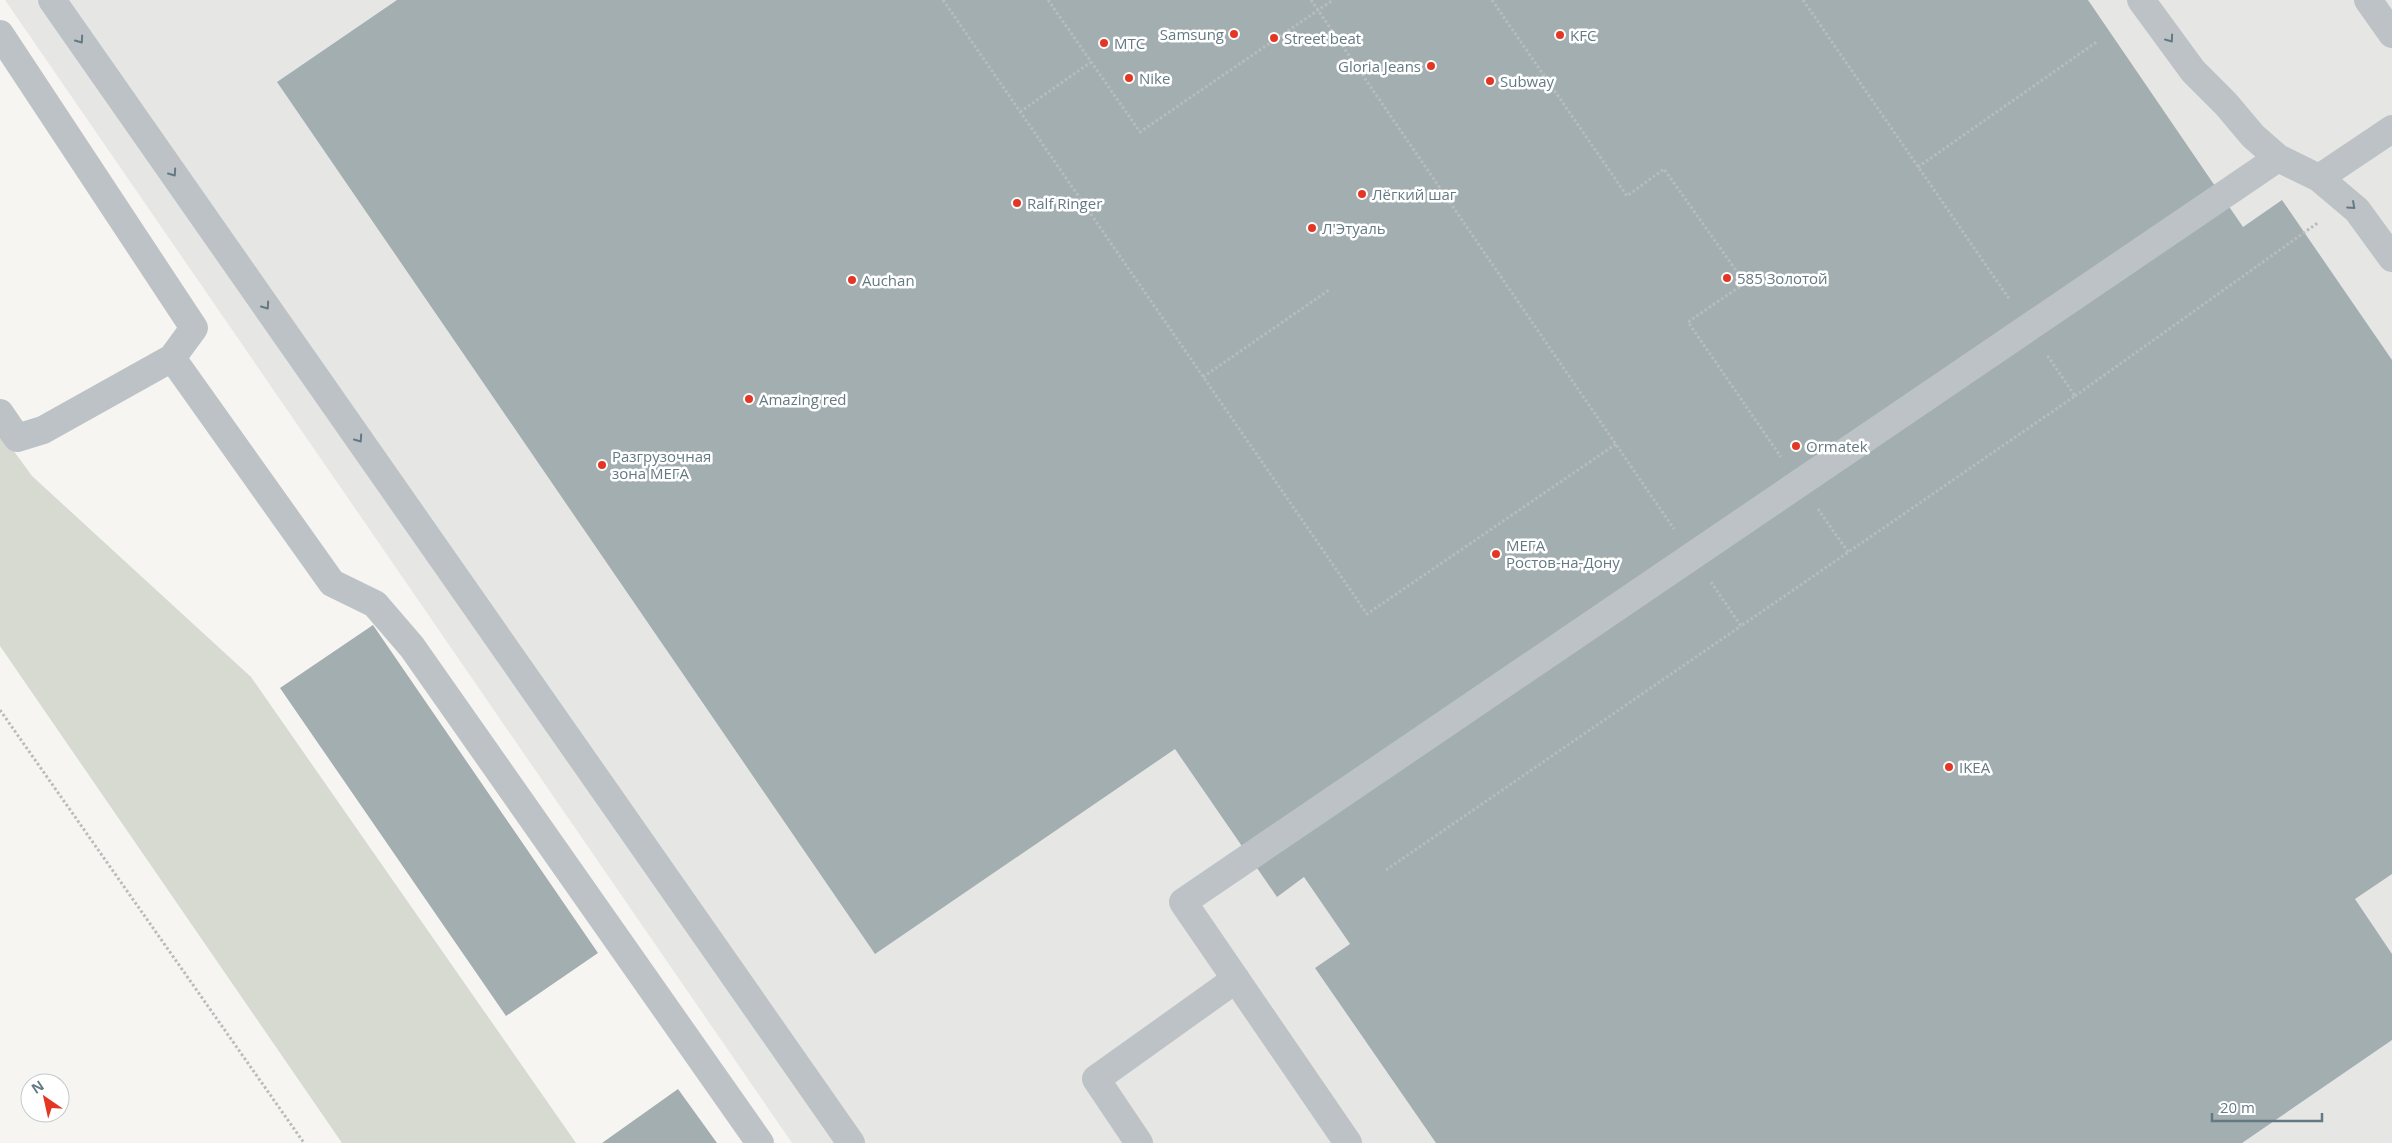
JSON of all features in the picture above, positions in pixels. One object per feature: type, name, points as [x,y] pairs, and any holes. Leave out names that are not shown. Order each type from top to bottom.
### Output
[{"type":"street","points":[[52,0],[852,1143]]},
{"type":"street","points":[[2141,0],[2193,71],[2226,104],[2253,136],[2278,158],[2319,178],[2348,202],[2357,210],[2392,258]]},
{"type":"street","points":[[2368,0],[2392,34]]},
{"type":"street","points":[[0,34],[194,328],[172,358],[44,430],[17,438],[0,413]]},
{"type":"street","points":[[2319,178],[2392,129]]},
{"type":"street","points":[[1348,1143],[1183,902],[2278,158]]},
{"type":"street","points":[[172,358],[332,583],[374,604],[412,646],[760,1143]]},
{"type":"street","points":[[1139,1143],[1096,1079],[1236,980]]},
{"type":"path","points":[[943,0],[1367,614],[1616,444]]},
{"type":"path","points":[[1048,0],[1140,132],[1333,0]]},
{"type":"path","points":[[1311,0],[1676,531]]},
{"type":"path","points":[[1492,0],[1627,196],[1664,169],[1745,283],[1688,322],[1785,462]]},
{"type":"path","points":[[1803,0],[2014,306]]},
{"type":"path","points":[[1918,167],[2098,40]]},
{"type":"path","points":[[1020,112],[1091,62]]},
{"type":"path","points":[[1386,870],[2075,396],[2348,202]]},
{"type":"path","points":[[1203,377],[1329,290]]},
{"type":"path","points":[[2042,347],[2075,396]]},
{"type":"path","points":[[1814,503],[1848,552]]},
{"type":"path","points":[[1708,578],[1741,626]]},
{"type":"path","points":[[0,710],[304,1143]]},
{"type":"shaded area","name":"МЕГА Ростов-на-Дону","points":[[5,0],[2392,0],[2392,1143],[792,1143]]},
{"type":"shaded area","points":[[0,432],[32,476],[251,677],[576,1143],[342,1143],[0,646]]},
{"type":"building","name":"МЕГА Ростов-на-Дону","points":[[397,0],[2088,0],[2243,227],[2282,200],[2392,360],[2392,874],[2355,899],[2392,954],[2392,1040],[2242,1143],[1436,1143],[1315,968],[1350,944],[1304,877],[1277,897],[1175,749],[875,954],[277,82]]},
{"type":"building","points":[[373,625],[598,953],[506,1016],[280,688]]},
{"type":"building","points":[[678,1089],[717,1143],[602,1143]]},
{"type":"place","name":"Samsung","points":[[1234,34]]},
{"type":"place","name":"KFC","points":[[1560,35]]},
{"type":"place","name":"Street beat","points":[[1274,38]]},
{"type":"place","name":"МТС","points":[[1104,43]]},
{"type":"place","name":"Gloria Jeans","points":[[1431,66]]},
{"type":"place","name":"Nike","points":[[1129,78]]},
{"type":"place","name":"Subway","points":[[1490,81]]},
{"type":"place","name":"Лёгкий шаг","points":[[1362,194]]},
{"type":"place","name":"Ralf Ringer","points":[[1017,203]]},
{"type":"place","name":"Л'Этуаль","points":[[1312,228]]},
{"type":"place","name":"585 Золотой","points":[[1727,278]]},
{"type":"place","name":"Auchan","points":[[852,280]]},
{"type":"place","name":"Amazing red","points":[[749,399]]},
{"type":"place","name":"Ormatek","points":[[1796,446]]},
{"type":"place","name":"Разгрузочная зона МЕГА","points":[[602,465]]},
{"type":"place","name":"МЕГА Ростов-на-Дону","points":[[1496,554]]},
{"type":"place","name":"IKEA","points":[[1949,767]]}]
